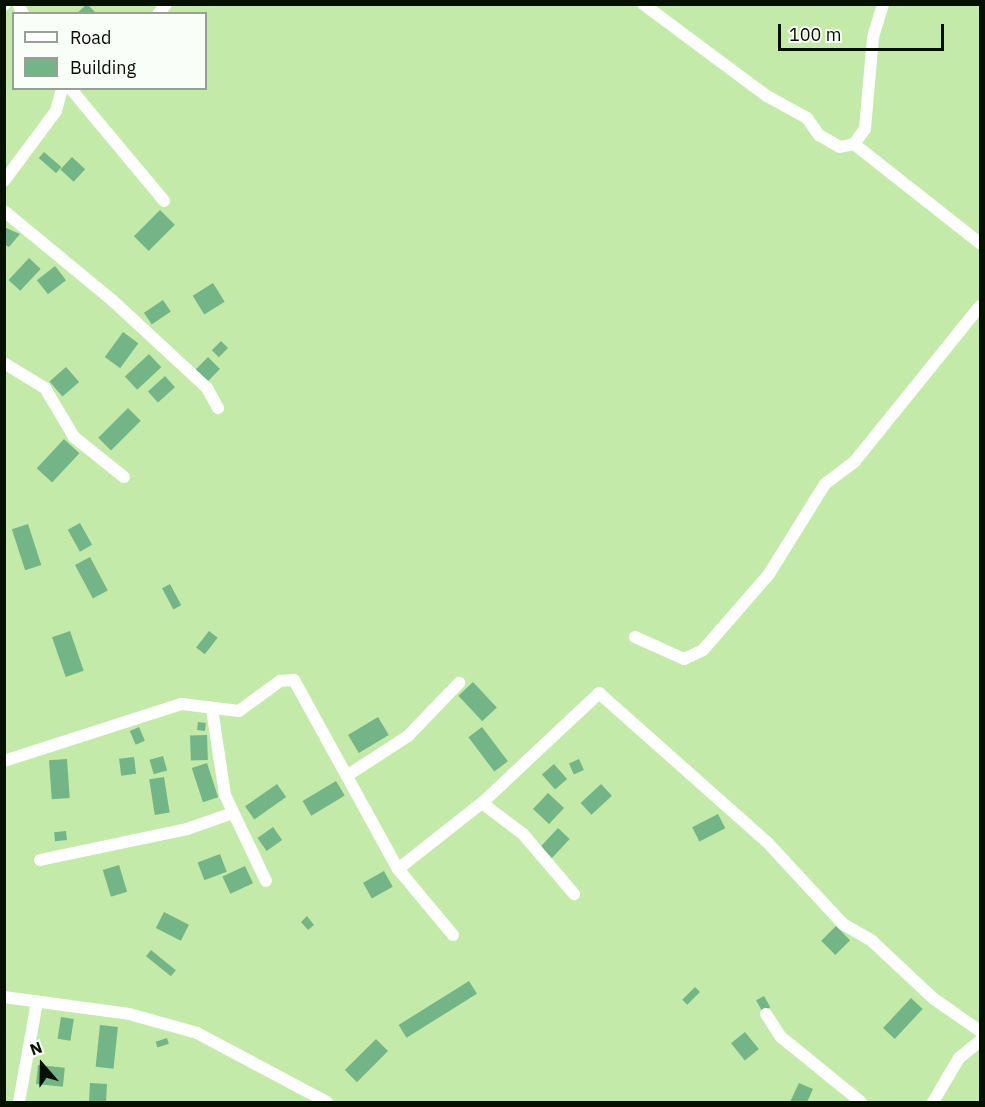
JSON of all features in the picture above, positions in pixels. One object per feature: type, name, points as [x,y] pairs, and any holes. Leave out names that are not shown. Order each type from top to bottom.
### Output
[{"type":"street","points":[[643,4],[767,96],[807,118],[819,135],[840,147],[854,144],[865,129],[873,38],[883,4]]},
{"type":"street","points":[[4,181],[56,111],[61,90]]},
{"type":"street","points":[[75,91],[164,201]]},
{"type":"street","points":[[854,144],[981,243]]},
{"type":"street","points":[[4,211],[112,300],[207,388],[218,408]]},
{"type":"street","points":[[635,638],[684,659],[703,651],[769,574],[825,484],[855,461],[981,306]]},
{"type":"street","points":[[4,363],[45,388],[74,437],[124,477]]},
{"type":"street","points":[[4,761],[182,704],[212,710],[239,711],[280,681],[294,680],[398,869],[453,936]]},
{"type":"street","points":[[348,775],[408,736],[459,683]]},
{"type":"street","points":[[398,869],[482,803],[599,693],[767,842],[843,924],[872,941],[934,999],[981,1030]]},
{"type":"street","points":[[212,710],[222,785],[266,881]]},
{"type":"street","points":[[482,803],[523,834],[574,894]]},
{"type":"street","points":[[40,860],[187,829],[233,813]]},
{"type":"street","points":[[4,997],[138,1016],[197,1033],[327,1102]]},
{"type":"street","points":[[19,1102],[37,1002]]},
{"type":"street","points":[[766,1014],[781,1037],[861,1102]]},
{"type":"street","points":[[933,1102],[959,1058],[981,1041]]},
{"type":"building","points":[[87,4],[95,12],[78,12]]},
{"type":"building","points":[[44,152],[61,167],[56,173],[39,158]]},
{"type":"building","points":[[72,157],[85,169],[74,182],[60,169]]},
{"type":"building","points":[[160,210],[175,225],[149,251],[134,236]]},
{"type":"building","points":[[4,227],[20,234],[9,247],[4,244]]},
{"type":"building","points":[[29,258],[41,269],[20,291],[9,280]]},
{"type":"building","points":[[55,266],[66,280],[48,294],[37,280]]},
{"type":"building","points":[[213,283],[225,302],[204,314],[193,296]]},
{"type":"building","points":[[163,300],[171,312],[152,324],[144,313]]},
{"type":"building","points":[[123,332],[138,343],[120,368],[105,357]]},
{"type":"building","points":[[221,341],[228,348],[219,357],[212,350]]},
{"type":"building","points":[[149,354],[161,367],[137,390],[125,377]]},
{"type":"building","points":[[208,357],[220,369],[207,382],[195,370]]},
{"type":"building","points":[[66,367],[79,382],[63,397],[49,381]]},
{"type":"building","points":[[165,376],[175,387],[158,403],[148,391]]},
{"type":"building","points":[[128,408],[141,421],[111,450],[98,438]]},
{"type":"building","points":[[64,439],[79,453],[52,483],[37,468]]},
{"type":"building","points":[[80,523],[92,545],[80,552],[68,530]]},
{"type":"building","points":[[28,524],[41,565],[25,570],[12,529]]},
{"type":"building","points":[[90,557],[108,591],[93,599],[75,565]]},
{"type":"building","points":[[170,584],[181,605],[173,609],[162,588]]},
{"type":"building","points":[[70,631],[84,671],[66,677],[52,637]]},
{"type":"building","points":[[209,631],[218,638],[205,654],[196,648]]},
{"type":"building","points":[[473,682],[497,708],[482,721],[458,696]]},
{"type":"building","points":[[378,717],[389,735],[359,753],[348,735]]},
{"type":"building","points":[[198,722],[206,723],[205,731],[197,730]]},
{"type":"building","points":[[139,727],[145,741],[136,745],[130,731]]},
{"type":"building","points":[[482,727],[508,761],[494,772],[468,737]]},
{"type":"building","points":[[207,735],[208,760],[191,761],[190,736]]},
{"type":"building","points":[[163,756],[167,770],[154,774],[150,760]]},
{"type":"building","points":[[134,757],[136,774],[121,776],[119,759]]},
{"type":"building","points":[[67,759],[70,798],[52,799],[49,760]]},
{"type":"building","points":[[579,759],[584,770],[574,774],[569,763]]},
{"type":"building","points":[[207,763],[218,797],[203,802],[192,768]]},
{"type":"building","points":[[554,764],[567,779],[555,790],[542,774]]},
{"type":"building","points":[[164,777],[170,813],[155,815],[149,779]]},
{"type":"building","points":[[336,781],[345,796],[311,816],[303,801]]},
{"type":"building","points":[[277,784],[286,797],[254,819],[245,806]]},
{"type":"building","points":[[601,784],[612,796],[591,815],[581,803]]},
{"type":"building","points":[[548,793],[564,808],[549,824],[533,809]]},
{"type":"building","points":[[718,814],[725,828],[699,841],[692,827]]},
{"type":"building","points":[[273,827],[282,840],[267,851],[257,838]]},
{"type":"building","points":[[558,828],[570,839],[552,858],[540,847]]},
{"type":"building","points":[[66,831],[67,840],[55,841],[54,832]]},
{"type":"building","points":[[220,854],[227,872],[204,880],[198,863]]},
{"type":"building","points":[[119,865],[127,892],[111,897],[103,870]]},
{"type":"building","points":[[245,866],[253,883],[230,894],[222,877]]},
{"type":"building","points":[[384,871],[393,887],[372,898],[363,883]]},
{"type":"building","points":[[164,912],[189,925],[181,941],[156,928]]},
{"type":"building","points":[[307,916],[314,925],[308,930],[301,922]]},
{"type":"building","points":[[836,926],[850,940],[835,955],[821,941]]},
{"type":"building","points":[[151,950],[176,970],[171,976],[146,956]]},
{"type":"building","points":[[469,981],[477,994],[407,1038],[399,1025]]},
{"type":"building","points":[[695,987],[700,992],[687,1005],[682,1000]]},
{"type":"building","points":[[764,996],[770,1007],[762,1012],[756,1000]]},
{"type":"building","points":[[911,998],[923,1009],[895,1039],[883,1028]]},
{"type":"building","points":[[61,1017],[74,1019],[70,1041],[58,1039]]},
{"type":"building","points":[[100,1025],[118,1027],[114,1069],[96,1067]]},
{"type":"building","points":[[745,1032],[759,1049],[745,1060],[731,1043]]},
{"type":"building","points":[[167,1038],[169,1044],[157,1047],[156,1042]]},
{"type":"building","points":[[376,1039],[388,1051],[357,1082],[345,1070]]},
{"type":"building","points":[[38,1065],[65,1068],[63,1087],[36,1084]]},
{"type":"building","points":[[90,1083],[107,1084],[106,1102],[89,1102]]},
{"type":"building","points":[[799,1083],[813,1089],[807,1102],[790,1102]]}]
